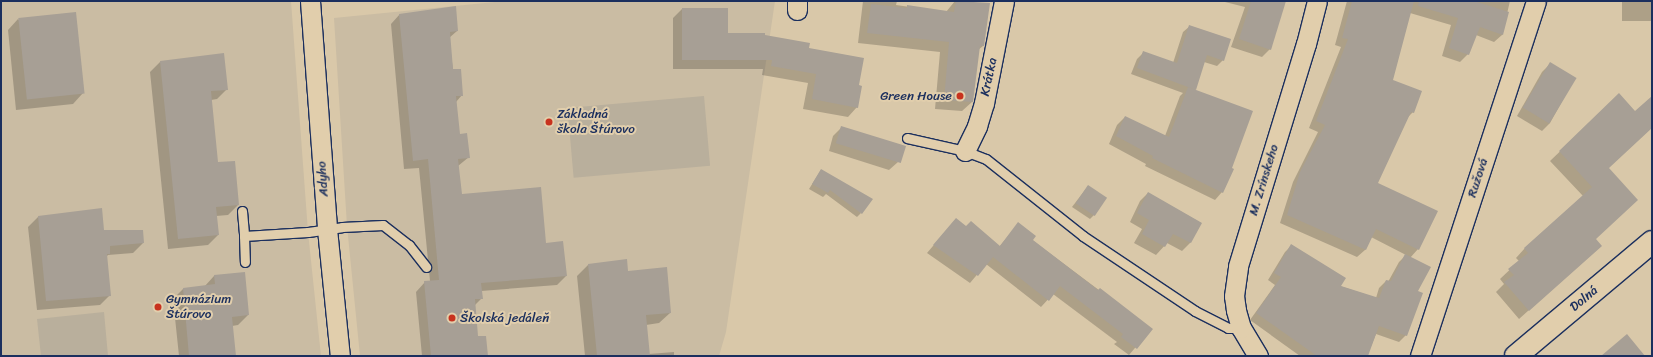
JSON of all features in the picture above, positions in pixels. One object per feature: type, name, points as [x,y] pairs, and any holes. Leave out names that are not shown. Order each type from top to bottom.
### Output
[{"type":"street","name":"Adyho","points":[[310,1],[327,229],[340,356]]},
{"type":"street","name":"Krátka","points":[[965,151],[977,126],[984,102],[1004,1]]},
{"type":"street","name":"M. Zrínskeho","points":[[1258,356],[1240,328],[1234,296],[1238,266],[1304,52],[1317,1]]},
{"type":"street","name":"Ružová","points":[[1420,356],[1536,1]]},
{"type":"street","name":"Dolná","points":[[1516,356],[1652,242]]},
{"type":"lane","points":[[907,138],[965,151],[986,159],[1083,236],[1195,311],[1228,328],[1240,328]]},
{"type":"lane","points":[[242,211],[245,262]]},
{"type":"lane","points":[[244,236],[383,225],[409,245],[426,267]]},
{"type":"shaded area","points":[[1,1],[291,1],[308,232],[321,356],[1,356]]},
{"type":"shaded area","name":"Základná škola Štúrovo","points":[[505,1],[775,1],[726,332],[719,356],[360,356],[347,226],[334,18]]},
{"type":"shaded area","points":[[704,96],[710,166],[574,178],[568,108]]},
{"type":"shaded area","points":[[104,312],[108,356],[41,356],[37,319]]},
{"type":"building","points":[[956,1],[990,3],[984,46],[980,46],[973,102],[944,100],[949,42],[867,33],[871,4],[907,8],[907,5],[954,12]]},
{"type":"building","points":[[1251,1],[1286,1],[1271,50],[1239,39]]},
{"type":"building","points":[[1352,1],[1414,1],[1393,80],[1422,91],[1414,113],[1411,112],[1378,183],[1438,211],[1419,250],[1376,229],[1366,250],[1287,215],[1300,172],[1325,125],[1316,121],[1348,39],[1342,38]]},
{"type":"building","points":[[1419,1],[1474,1],[1509,12],[1503,35],[1480,27],[1469,55],[1449,48],[1458,18],[1418,6]]},
{"type":"building","points":[[456,6],[458,31],[450,32],[453,69],[461,69],[463,96],[456,96],[460,134],[467,133],[470,158],[458,159],[462,194],[541,187],[546,243],[563,241],[567,276],[481,283],[483,299],[475,299],[478,336],[486,336],[488,356],[431,356],[424,281],[439,280],[428,159],[413,161],[399,14]]},
{"type":"building","points":[[682,8],[728,8],[728,33],[765,33],[765,35],[810,43],[809,48],[864,58],[859,85],[862,86],[858,108],[812,99],[816,74],[771,66],[772,60],[682,60]]},
{"type":"building","points":[[76,12],[85,94],[27,100],[18,18]]},
{"type":"building","points":[[1189,25],[1231,39],[1224,61],[1207,55],[1196,90],[1137,68],[1143,51],[1177,63]]},
{"type":"building","points":[[224,53],[228,90],[211,91],[218,162],[235,161],[239,205],[216,207],[219,235],[178,239],[160,61]]},
{"type":"building","points":[[1550,62],[1577,78],[1549,123],[1523,107]]},
{"type":"building","points":[[1188,87],[1253,111],[1232,168],[1234,169],[1223,193],[1152,158],[1153,156],[1116,136],[1125,116],[1169,137]]},
{"type":"building","points":[[1619,93],[1635,111],[1652,96],[1652,128],[1609,168],[1638,200],[1596,239],[1602,246],[1529,311],[1504,282],[1514,275],[1508,269],[1528,253],[1524,248],[1592,187],[1559,151]]},
{"type":"building","points":[[841,126],[906,146],[901,163],[836,143]]},
{"type":"building","points":[[821,169],[873,199],[862,214],[830,190],[828,193],[812,184]]},
{"type":"building","points":[[1088,185],[1107,198],[1095,216],[1076,203]]},
{"type":"building","points":[[1148,192],[1202,223],[1191,243],[1173,234],[1165,247],[1142,234],[1149,220],[1137,213]]},
{"type":"building","points":[[102,208],[104,230],[143,230],[144,243],[110,246],[110,254],[107,254],[111,296],[46,301],[38,216]]},
{"type":"building","points":[[956,218],[966,226],[971,221],[1000,246],[1018,222],[1036,236],[1033,240],[1098,290],[1100,288],[1153,329],[1137,349],[1121,337],[1123,334],[1060,286],[1049,301],[993,257],[978,276],[933,245]]},
{"type":"building","points":[[1291,244],[1346,278],[1341,286],[1379,298],[1386,280],[1391,281],[1405,254],[1431,267],[1418,291],[1423,293],[1407,336],[1379,326],[1368,356],[1317,356],[1256,313],[1281,277],[1274,273]]},
{"type":"building","points":[[627,259],[628,271],[667,267],[671,313],[646,315],[650,356],[597,356],[588,264]]},
{"type":"building","points":[[245,272],[249,315],[232,317],[236,356],[189,356],[183,288],[215,284],[214,275]]},
{"type":"building","points":[[1627,334],[1645,356],[1601,356]]},
{"type":"place","name":"Green House","points":[[960,96]]},
{"type":"place","name":"Základná škola Štúrovo","points":[[549,122]]},
{"type":"place","name":"Gymnázium Štúrovo","points":[[158,307]]},
{"type":"place","name":"Školská jedáleň","points":[[452,318]]}]
